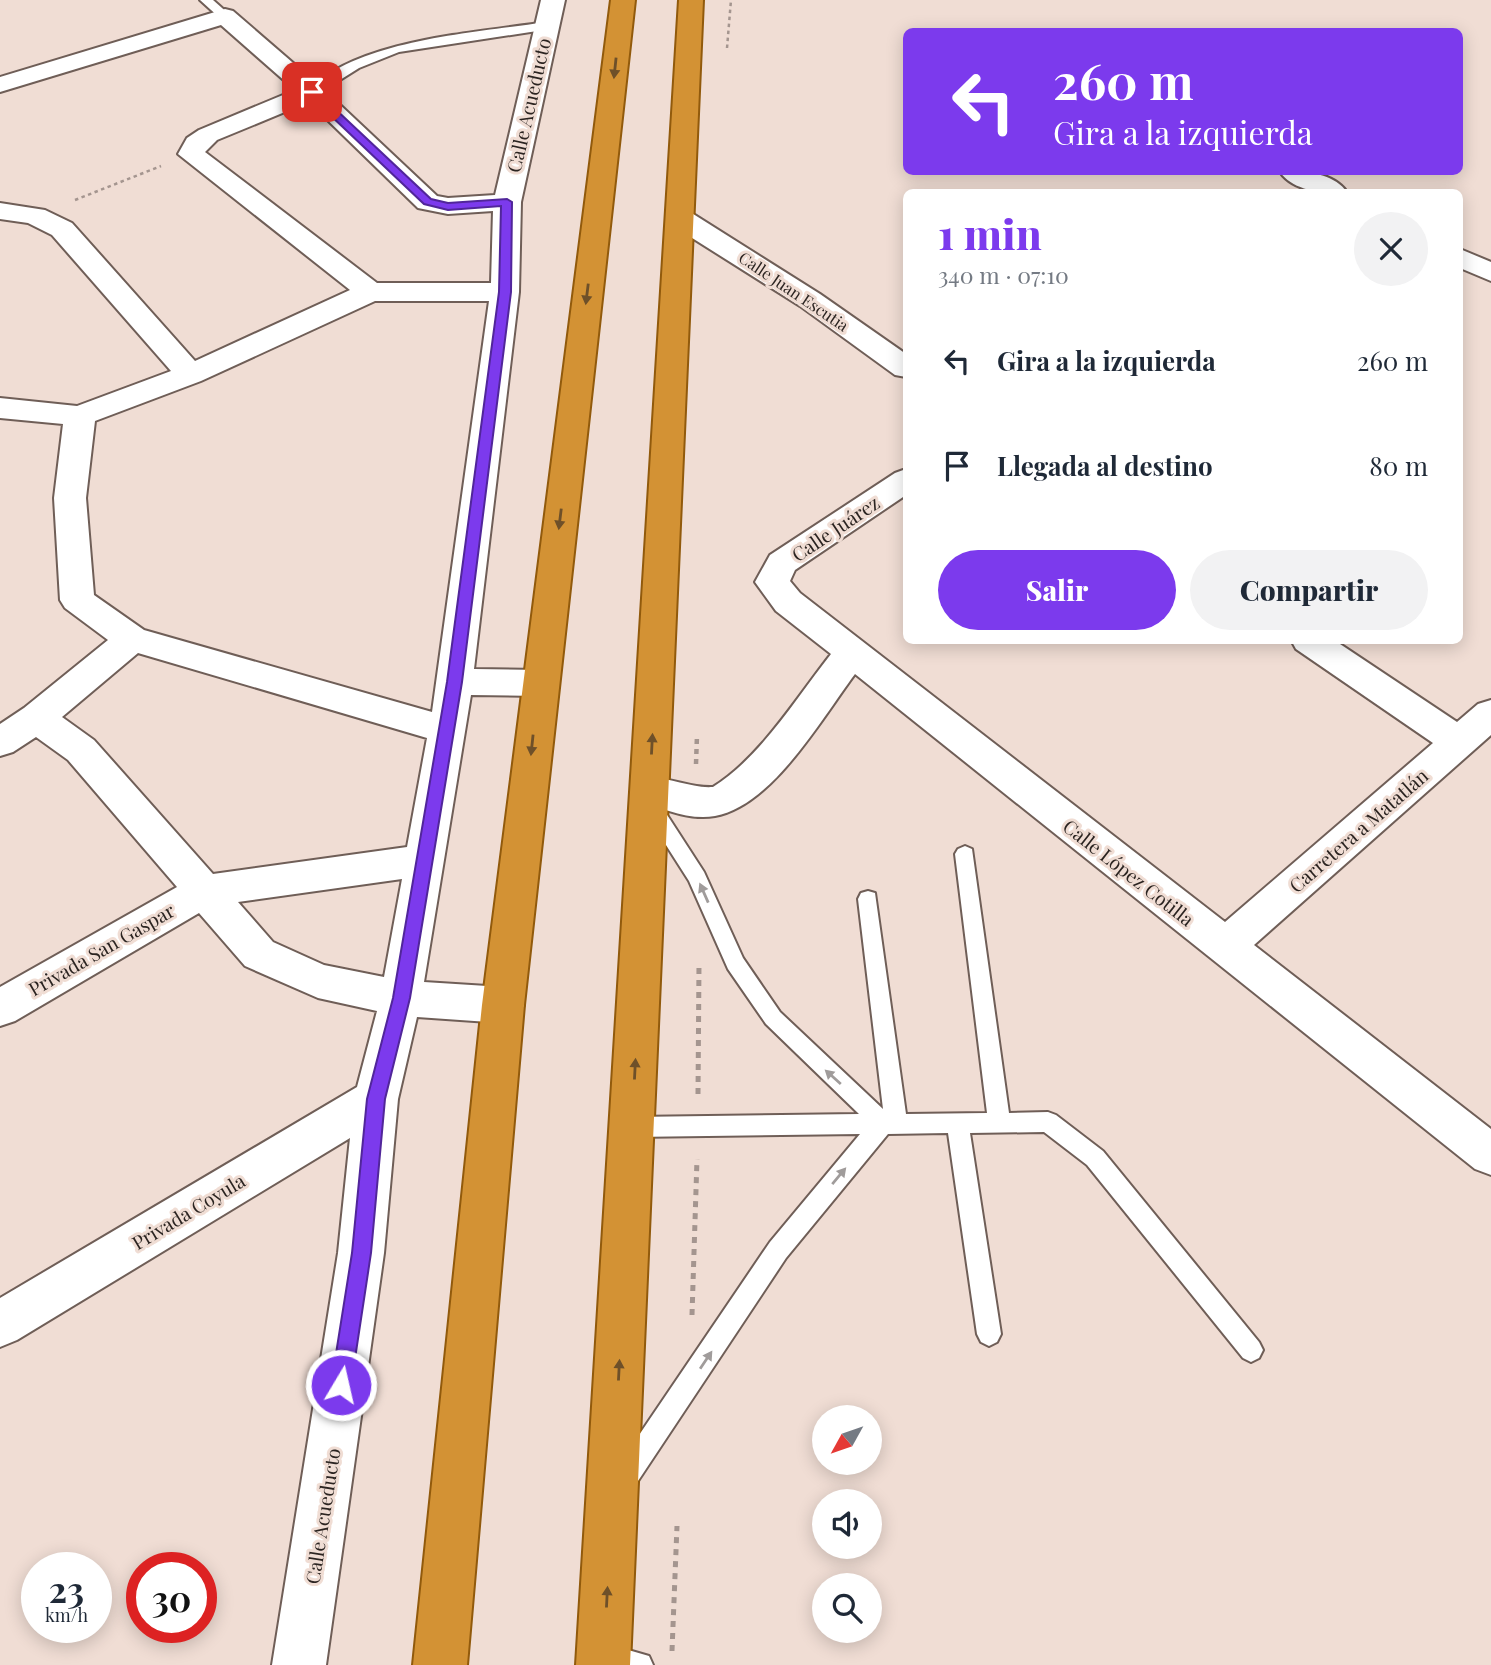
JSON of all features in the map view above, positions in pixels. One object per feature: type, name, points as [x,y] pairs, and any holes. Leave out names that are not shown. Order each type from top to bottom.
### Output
[{"type":"highway","points":[[440,1665],[503,1005],[623,0]]},
{"type":"highway","points":[[603,1660],[691,0]]},
{"type":"street","points":[[0,85],[215,8],[312,92],[428,202],[448,206],[507,202]]},
{"type":"street","name":"Calle Acueducto","points":[[289,1660],[306,1623],[361,1253],[376,1099],[401,998],[455,682],[505,292],[507,202],[550,13]]},
{"type":"street","points":[[312,92],[208,135],[196,144],[191,154],[370,292]]},
{"type":"street","points":[[1299,175],[1328,189]]},
{"type":"street","points":[[0,211],[35,216],[62,229],[190,373]]},
{"type":"street","name":"Calle Juan Escutia","points":[[680,218],[710,234],[810,300],[903,366]]},
{"type":"street","points":[[1463,259],[1491,273]]},
{"type":"street","points":[[0,408],[80,416],[190,373],[370,292],[505,292]]},
{"type":"street","points":[[80,416],[70,498],[77,600],[132,639],[447,730]]},
{"type":"street","name":"Calle Juárez","points":[[772,582],[782,563],[903,482]]},
{"type":"street","name":"Calle López Cotilla","points":[[772,582],[789,602],[851,653],[1491,1155]]},
{"type":"street","points":[[0,742],[37,718],[132,639]]},
{"type":"street","points":[[1314,644],[1459,742]]},
{"type":"street","points":[[650,796],[696,802],[724,799],[752,780],[851,653]]},
{"type":"street","points":[[455,682],[540,683]]},
{"type":"street","name":"Carretera a Matatlán","points":[[1224,947],[1491,714]]},
{"type":"street","points":[[37,718],[81,750],[259,954],[318,981],[401,998],[503,1005]]},
{"type":"street","points":[[203,891],[425,860]]},
{"type":"street","name":"Privada San Gaspar","points":[[0,1008],[203,891]]},
{"type":"street","name":"Privada Coyula","points":[[0,1324],[376,1099]]},
{"type":"lane","points":[[312,92],[355,65],[396,49],[550,13]]},
{"type":"lane","points":[[650,796],[697,878],[735,963],[773,1018],[890,1123]]},
{"type":"lane","points":[[965,854],[999,1123]]},
{"type":"lane","points":[[612,1497],[778,1250],[890,1123],[868,899]]},
{"type":"lane","points":[[632,1127],[1048,1122],[1095,1158],[1251,1350]]},
{"type":"lane","points":[[958,1124],[989,1334]]},
{"type":"lane","points":[[603,1660],[640,1665]]},
{"type":"path","points":[[35,216],[191,154]]},
{"type":"path","points":[[672,1665],[677,1526]]},
{"type":"route","points":[[312,92],[428,202],[448,206],[507,202],[505,292],[455,682],[401,998],[376,1099],[361,1253],[341,1385]]}]
